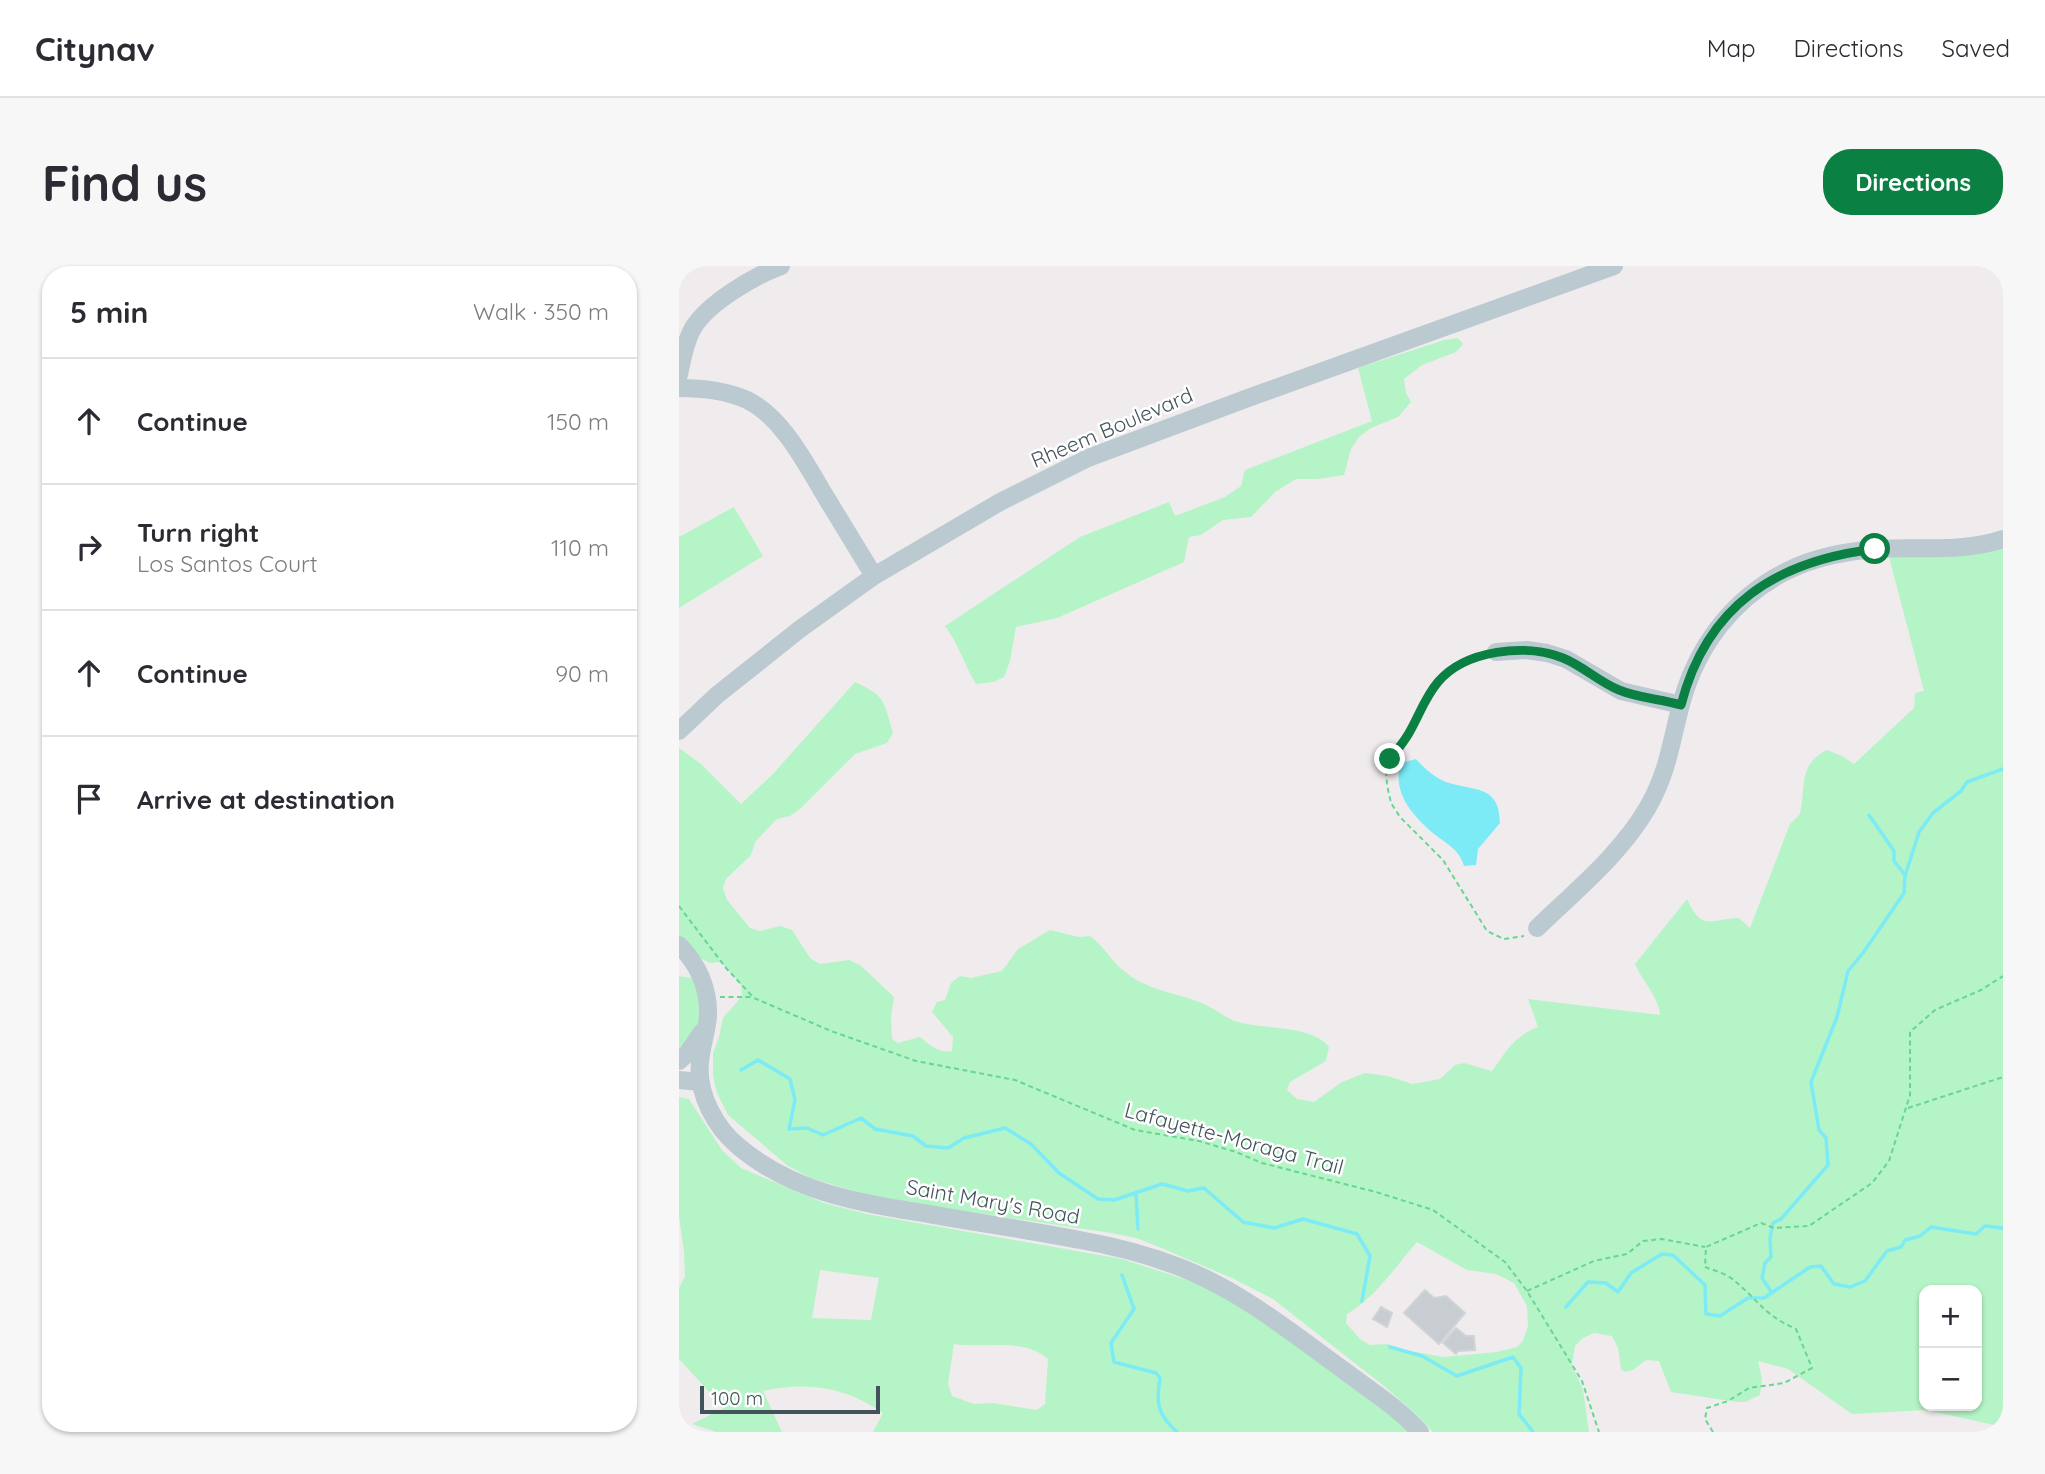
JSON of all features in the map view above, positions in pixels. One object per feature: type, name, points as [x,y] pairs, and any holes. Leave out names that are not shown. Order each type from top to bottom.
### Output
[{"type":"street","points":[[679,375],[694,328],[735,289],[764,272],[781,266]]},
{"type":"street","name":"Rheem Boulevard","points":[[679,732],[717,695],[800,629],[874,576],[1000,502],[1088,458],[1614,266]]},
{"type":"street","points":[[679,388],[703,388],[729,394],[749,401],[768,416],[789,437],[874,576]]},
{"type":"street","points":[[1537,928],[1597,869],[1638,823],[1666,769],[1681,705],[1697,660],[1731,611],[1752,592],[1788,570],[1821,558],[1875,549],[1959,549],[2003,539]]},
{"type":"street","points":[[1496,652],[1527,650],[1547,653],[1566,659],[1621,691],[1681,705]]},
{"type":"street","name":"Saint Mary's Road","points":[[679,945],[696,965],[707,997],[700,1082],[714,1119],[736,1145],[762,1164],[804,1186],[847,1200],[1081,1240],[1137,1253],[1181,1268],[1245,1301],[1386,1402],[1420,1432]]},
{"type":"street","points":[[679,1061],[706,1027]]},
{"type":"street","points":[[679,1080],[700,1082]]},
{"type":"path","points":[[1496,652],[1465,663],[1440,680],[1425,701],[1405,740],[1390,759],[1387,785],[1391,803],[1400,817],[1448,866],[1487,930],[1504,939],[1524,937],[1537,928]]},
{"type":"path","name":"Lafayette-Moraga Trail","points":[[679,906],[726,968],[754,998],[831,1031],[916,1061],[1016,1080],[1135,1130],[1199,1141],[1262,1163],[1376,1192],[1433,1210],[1505,1262],[1527,1291],[1582,1381],[1599,1432]]},
{"type":"path","points":[[1527,1291],[1594,1261],[1627,1254],[1643,1241],[1662,1239],[1706,1247],[1761,1223],[1774,1228],[1809,1226],[1872,1183],[1889,1161],[1910,1095],[1910,1032],[1935,1010],[1981,990],[2003,976]]},
{"type":"path","points":[[707,997],[754,998]]},
{"type":"path","points":[[1906,1108],[2003,1077]]},
{"type":"path","points":[[1706,1247],[1705,1267],[1729,1276],[1758,1306],[1796,1329],[1812,1368],[1784,1382],[1749,1388],[1728,1401],[1707,1408],[1705,1419],[1713,1432]]},
{"type":"green space","points":[[1458,338],[1463,344],[1456,352],[1422,365],[1404,379],[1406,393],[1411,402],[1398,417],[1371,428],[1359,437],[1351,449],[1344,475],[1296,479],[1275,492],[1251,517],[1223,520],[1201,535],[1189,537],[1184,562],[1057,618],[1016,627],[1010,661],[1004,677],[993,682],[976,684],[945,626],[1080,537],[1169,502],[1175,516],[1225,497],[1241,486],[1245,470],[1372,421],[1358,368],[1444,340]]},
{"type":"green space","points":[[734,507],[763,556],[679,608],[679,537]]},
{"type":"green space","points":[[2003,539],[2003,1427],[1931,1411],[1982,1411],[1982,1285],[1919,1285],[1919,1410],[1852,1414],[1788,1369],[1758,1361],[1762,1379],[1760,1395],[1745,1402],[1671,1392],[1659,1361],[1646,1360],[1633,1370],[1625,1372],[1621,1369],[1618,1348],[1612,1336],[1594,1333],[1575,1346],[1572,1365],[1583,1390],[1589,1432],[1433,1432],[1384,1386],[1273,1299],[1234,1279],[1136,1238],[877,1198],[811,1178],[788,1166],[728,1115],[717,1093],[713,1076],[713,1053],[723,1018],[742,996],[741,985],[721,962],[709,963],[679,945],[679,748],[701,764],[741,804],[773,774],[855,682],[873,692],[882,701],[893,733],[887,743],[855,754],[801,808],[790,816],[777,819],[755,842],[751,855],[726,879],[723,888],[727,900],[750,928],[760,931],[780,926],[792,930],[810,958],[820,964],[849,960],[860,965],[894,997],[892,1039],[898,1043],[920,1037],[931,1046],[947,1052],[952,1051],[953,1037],[932,1012],[937,1002],[945,1000],[951,983],[960,976],[971,978],[1002,971],[1018,949],[1050,930],[1079,937],[1090,936],[1119,967],[1151,987],[1204,1004],[1236,1021],[1289,1029],[1322,1040],[1329,1047],[1326,1061],[1290,1082],[1287,1090],[1297,1099],[1314,1102],[1342,1082],[1365,1073],[1388,1076],[1412,1084],[1440,1079],[1455,1065],[1464,1063],[1492,1071],[1517,1040],[1538,1027],[1528,999],[1660,1015],[1657,1002],[1635,964],[1687,899],[1702,920],[1739,918],[1750,928],[1790,824],[1800,814],[1805,777],[1811,762],[1827,750],[1854,764],[1914,708],[1915,693],[1924,691],[1887,549]],"holes":[[[1417,1242],[1467,1270],[1496,1274],[1514,1283],[1527,1306],[1528,1326],[1523,1341],[1517,1347],[1497,1352],[1444,1357],[1404,1350],[1388,1344],[1370,1345],[1361,1340],[1346,1323],[1347,1314],[1376,1290]]]},
{"type":"green space","points":[[679,976],[703,980],[708,1016],[679,1061]]},
{"type":"green space","points":[[679,1097],[689,1099],[722,1150],[741,1168],[824,1203],[867,1214],[1122,1259],[1206,1286],[1253,1314],[1382,1408],[1409,1432],[873,1432],[883,1413],[869,1404],[825,1388],[794,1387],[763,1391],[782,1432],[716,1432],[692,1424],[724,1408],[679,1359],[679,1288],[685,1276],[679,1216]],"holes":[[[820,1270],[879,1278],[871,1320],[812,1318]],[[954,1344],[1016,1346],[1038,1352],[1048,1359],[1045,1404],[1037,1410],[993,1403],[974,1404],[952,1396],[948,1384]]]},
{"type":"water","points":[[1416,759],[1442,780],[1483,791],[1495,801],[1500,823],[1478,849],[1476,865],[1464,866],[1456,851],[1426,827],[1406,803],[1399,784],[1401,763]]},
{"type":"building","points":[[1425,1290],[1434,1298],[1446,1296],[1465,1313],[1439,1344],[1404,1313]]},
{"type":"building","points":[[1381,1307],[1392,1313],[1387,1327],[1373,1319]]},
{"type":"building","points":[[1456,1328],[1466,1336],[1474,1336],[1475,1350],[1458,1351],[1456,1354],[1443,1343]]},
{"type":"waterway","points":[[1772,1293],[1762,1278],[1765,1263],[1771,1257],[1770,1238],[1773,1223],[1781,1219],[1828,1165],[1826,1138],[1819,1130],[1811,1082],[1837,1017],[1848,971],[1904,893],[1905,876],[1919,832],[1933,813],[1961,791],[1967,782],[2003,769]]},
{"type":"waterway","points":[[1869,815],[1894,851],[1894,861],[1905,875]]},
{"type":"waterway","points":[[741,1070],[758,1060],[790,1079],[795,1100],[789,1129],[807,1128],[823,1135],[861,1118],[875,1129],[913,1136],[926,1146],[948,1148],[964,1138],[1005,1128],[1031,1144],[1059,1173],[1098,1199],[1114,1200],[1162,1184],[1188,1191],[1204,1188],[1243,1222],[1274,1228],[1303,1219],[1357,1234],[1370,1256],[1362,1301]]},
{"type":"waterway","points":[[1136,1194],[1138,1229]]},
{"type":"waterway","points":[[1566,1307],[1588,1282],[1606,1283],[1618,1292],[1631,1273],[1662,1254],[1673,1255],[1705,1285],[1706,1314],[1720,1316],[1748,1298],[1764,1298],[1810,1267],[1821,1266],[1834,1284],[1850,1287],[1865,1281],[1887,1251],[1901,1247],[1905,1240],[1920,1236],[1931,1227],[1976,1234],[1985,1226],[2003,1228]]},
{"type":"waterway","points":[[1122,1275],[1134,1309],[1111,1343],[1114,1362],[1156,1373],[1160,1378],[1159,1408],[1177,1432]]},
{"type":"waterway","points":[[1390,1347],[1422,1356],[1457,1376],[1513,1357],[1521,1368],[1519,1414],[1533,1432]]},
{"type":"route","points":[[1390,759],[1412,729],[1425,701],[1440,680],[1465,663],[1496,652],[1527,650],[1547,653],[1566,659],[1621,691],[1681,705],[1697,660],[1705,646],[1731,611],[1752,592],[1801,565],[1828,556],[1875,549]]}]
